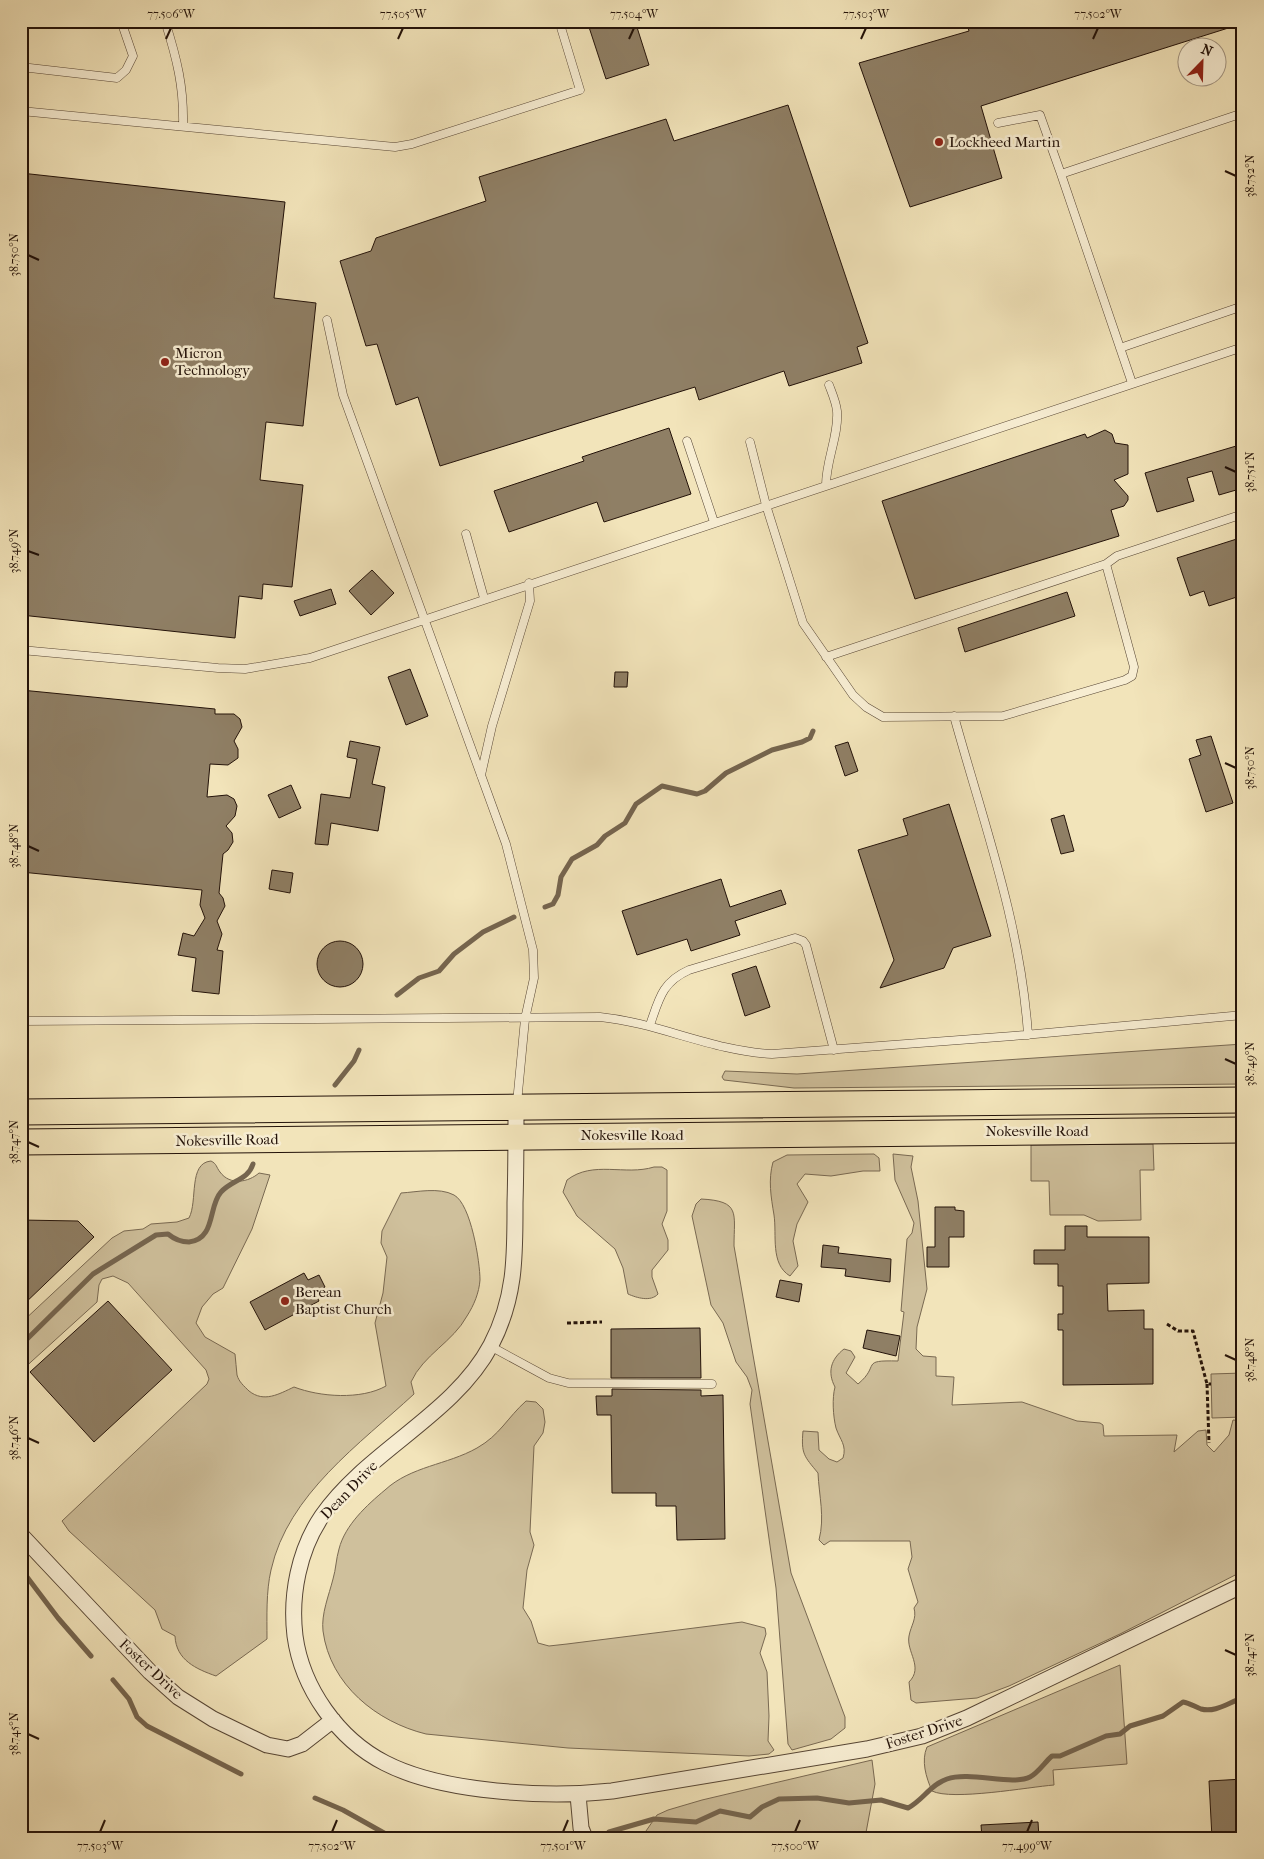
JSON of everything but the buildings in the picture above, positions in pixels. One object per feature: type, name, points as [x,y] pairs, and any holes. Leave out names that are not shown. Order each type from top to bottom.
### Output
[{"type":"highway","name":"Nokesville Road","points":[[21,1112],[1243,1100]]},
{"type":"highway","points":[[1020,1102],[1021,1131]]},
{"type":"highway","name":"Nokesville Road","points":[[21,1142],[1243,1130]]},
{"type":"street","name":"Dean Drive","points":[[516,1107],[514,1274],[506,1309],[490,1346],[474,1369],[450,1395],[359,1476],[332,1504],[314,1528],[306,1546],[295,1593],[294,1626],[296,1642],[307,1677],[333,1720],[372,1756],[385,1764],[417,1775],[454,1784],[516,1792],[578,1795]]},
{"type":"street","name":"Foster Drive","points":[[21,1535],[150,1672],[178,1697],[213,1719],[267,1745],[288,1749],[302,1744],[333,1720]]},
{"type":"street","name":"Foster Drive","points":[[578,1795],[867,1749],[922,1736],[967,1718],[1243,1585]]},
{"type":"street","points":[[578,1795],[581,1828],[585,1838]]},
{"type":"lane","points":[[21,67],[117,78],[126,70],[133,56],[121,21]]},
{"type":"lane","points":[[165,21],[180,71],[184,98],[183,126]]},
{"type":"lane","points":[[21,111],[395,147],[412,144],[580,90],[558,21]]},
{"type":"lane","points":[[1061,174],[1243,113]]},
{"type":"lane","points":[[998,123],[1040,114],[1132,383]]},
{"type":"lane","points":[[1120,348],[1243,306]]},
{"type":"lane","points":[[327,320],[343,395],[423,620],[506,844],[533,950],[534,978],[525,1019],[516,1107]]},
{"type":"lane","points":[[21,650],[175,666],[245,669],[310,658],[484,598],[1243,346]]},
{"type":"lane","points":[[826,485],[826,468],[837,419],[837,409],[829,384]]},
{"type":"lane","points":[[687,441],[714,522]]},
{"type":"lane","points":[[750,442],[766,505],[803,623],[853,695],[877,715],[898,718],[1003,716],[1125,680],[1132,676],[1134,667],[1106,564]]},
{"type":"lane","points":[[826,658],[1106,564],[1117,556],[1243,514]]},
{"type":"lane","points":[[466,534],[484,598]]},
{"type":"lane","points":[[481,774],[492,726],[530,601],[529,583]]},
{"type":"lane","points":[[954,716],[1016,937],[1025,990],[1028,1035]]},
{"type":"lane","points":[[650,1025],[662,992],[674,978],[689,970],[795,938],[803,941],[806,945],[834,1050]]},
{"type":"lane","points":[[21,1021],[600,1017],[650,1025],[719,1048],[745,1053],[772,1054],[1028,1035],[1243,1015]]},
{"type":"lane","points":[[490,1346],[549,1378],[568,1383],[712,1384]]},
{"type":"path","points":[[567,1323],[602,1322]]},
{"type":"path","points":[[1167,1324],[1178,1331],[1193,1331],[1209,1384],[1209,1443]]},
{"type":"shaded area","points":[[1243,1044],[1243,1084],[794,1088],[724,1080],[722,1077],[725,1071],[797,1074]]},
{"type":"shaded area","points":[[1153,1144],[1154,1170],[1140,1170],[1141,1220],[1098,1221],[1084,1215],[1050,1215],[1049,1181],[1031,1181],[1031,1145]]},
{"type":"shaded area","points":[[874,1154],[879,1158],[880,1171],[863,1171],[831,1176],[805,1174],[797,1184],[808,1202],[797,1224],[793,1241],[798,1266],[790,1276],[779,1264],[777,1257],[770,1188],[773,1162],[787,1155]]},
{"type":"shaded area","points":[[893,1154],[913,1156],[911,1167],[918,1201],[927,1289],[917,1327],[916,1349],[923,1356],[936,1357],[936,1376],[954,1377],[952,1405],[1022,1402],[1077,1421],[1100,1423],[1103,1425],[1104,1436],[1177,1435],[1174,1452],[1198,1431],[1206,1430],[1207,1445],[1214,1452],[1229,1435],[1233,1420],[1243,1421],[1243,1571],[1120,1634],[1009,1686],[977,1698],[916,1703],[911,1700],[909,1682],[915,1671],[915,1665],[909,1636],[914,1619],[914,1608],[918,1602],[908,1569],[912,1557],[910,1541],[830,1541],[824,1545],[819,1540],[822,1515],[818,1473],[803,1450],[803,1431],[818,1432],[819,1450],[829,1459],[837,1462],[843,1458],[844,1446],[834,1418],[833,1402],[835,1387],[831,1371],[833,1361],[844,1349],[851,1351],[855,1357],[846,1373],[858,1384],[865,1378],[874,1363],[879,1361],[898,1361],[904,1312],[901,1311],[907,1239],[912,1233],[914,1223],[895,1180]]},
{"type":"shaded area","points":[[211,1161],[224,1176],[234,1181],[250,1179],[259,1173],[270,1175],[252,1229],[223,1288],[213,1294],[202,1307],[196,1323],[205,1337],[235,1354],[240,1382],[255,1395],[272,1396],[294,1387],[328,1395],[353,1395],[386,1386],[375,1323],[383,1293],[387,1257],[381,1243],[382,1231],[401,1193],[442,1191],[454,1195],[460,1200],[470,1221],[480,1280],[479,1290],[474,1303],[461,1325],[416,1372],[411,1382],[414,1394],[329,1472],[309,1494],[293,1517],[280,1543],[269,1578],[267,1639],[216,1676],[195,1667],[183,1657],[176,1644],[175,1636],[162,1629],[155,1610],[69,1531],[62,1521],[207,1384],[209,1379],[206,1370],[128,1283],[113,1276],[102,1279],[99,1285],[97,1302],[21,1371],[21,1323],[112,1238],[124,1231],[143,1229],[151,1224],[177,1222],[189,1218],[192,1211],[196,1175],[204,1163]]},
{"type":"shaded area","points":[[662,1167],[667,1170],[667,1211],[662,1224],[668,1240],[668,1250],[652,1270],[652,1277],[658,1294],[652,1298],[644,1299],[628,1294],[623,1268],[615,1249],[577,1216],[563,1192],[567,1180],[587,1171],[598,1169],[632,1170]]},
{"type":"shaded area","points":[[701,1199],[714,1200],[729,1206],[734,1217],[734,1246],[791,1573],[845,1717],[845,1728],[831,1739],[792,1750],[788,1744],[776,1588],[750,1404],[752,1390],[747,1377],[736,1362],[723,1323],[711,1305],[692,1216],[696,1204]]},
{"type":"shaded area","points":[[1243,1373],[1243,1417],[1212,1418],[1211,1374]]},
{"type":"shaded area","points":[[526,1401],[536,1402],[543,1409],[545,1422],[543,1433],[534,1446],[530,1532],[534,1545],[527,1570],[523,1608],[531,1621],[538,1643],[549,1646],[742,1622],[765,1628],[766,1634],[760,1653],[767,1672],[768,1741],[774,1750],[769,1754],[749,1756],[568,1748],[426,1734],[390,1720],[374,1710],[346,1684],[335,1668],[327,1650],[323,1625],[324,1611],[338,1553],[342,1540],[351,1524],[364,1509],[395,1482],[418,1471],[466,1454],[485,1443],[498,1432]]},
{"type":"shaded area","points":[[1120,1665],[1127,1764],[1053,1770],[1054,1785],[956,1795],[932,1791],[925,1769],[924,1758],[927,1747]]},
{"type":"shaded area","points":[[872,1760],[875,1784],[865,1838],[648,1838],[646,1831],[657,1815],[668,1810],[702,1800]]},
{"type":"waterway","points":[[545,907],[553,904],[558,895],[561,877],[572,859],[597,845],[605,836],[625,823],[636,804],[662,786],[697,794],[705,791],[726,773],[772,750],[810,738],[813,731]]},
{"type":"waterway","points":[[397,995],[419,978],[439,971],[454,954],[483,932],[514,917]]},
{"type":"waterway","points":[[335,1085],[354,1061],[359,1050]]},
{"type":"waterway","points":[[21,1345],[93,1274],[156,1235],[168,1234],[186,1242],[198,1240],[208,1229],[214,1205],[221,1192],[244,1177],[253,1164]]},
{"type":"waterway","points":[[21,1569],[58,1618],[91,1656]]},
{"type":"waterway","points":[[113,1680],[129,1699],[137,1717],[147,1726],[241,1774]]},
{"type":"waterway","points":[[609,1832],[654,1819],[696,1822],[720,1811],[750,1817],[762,1807],[779,1799],[817,1798],[849,1803],[881,1800],[908,1808],[936,1785],[947,1779],[967,1777],[1013,1780],[1030,1777],[1052,1756],[1060,1756],[1106,1736],[1120,1734],[1130,1726],[1163,1716],[1183,1702],[1201,1709],[1212,1710],[1243,1698]]},
{"type":"waterway","points":[[315,1798],[343,1810],[393,1838]]},
{"type":"place","name":"Lockheed Martin","points":[[939,142]]},
{"type":"place","name":"Micron Technology","points":[[165,362]]},
{"type":"place","name":"Berean Baptist Church","points":[[285,1301]]}]
